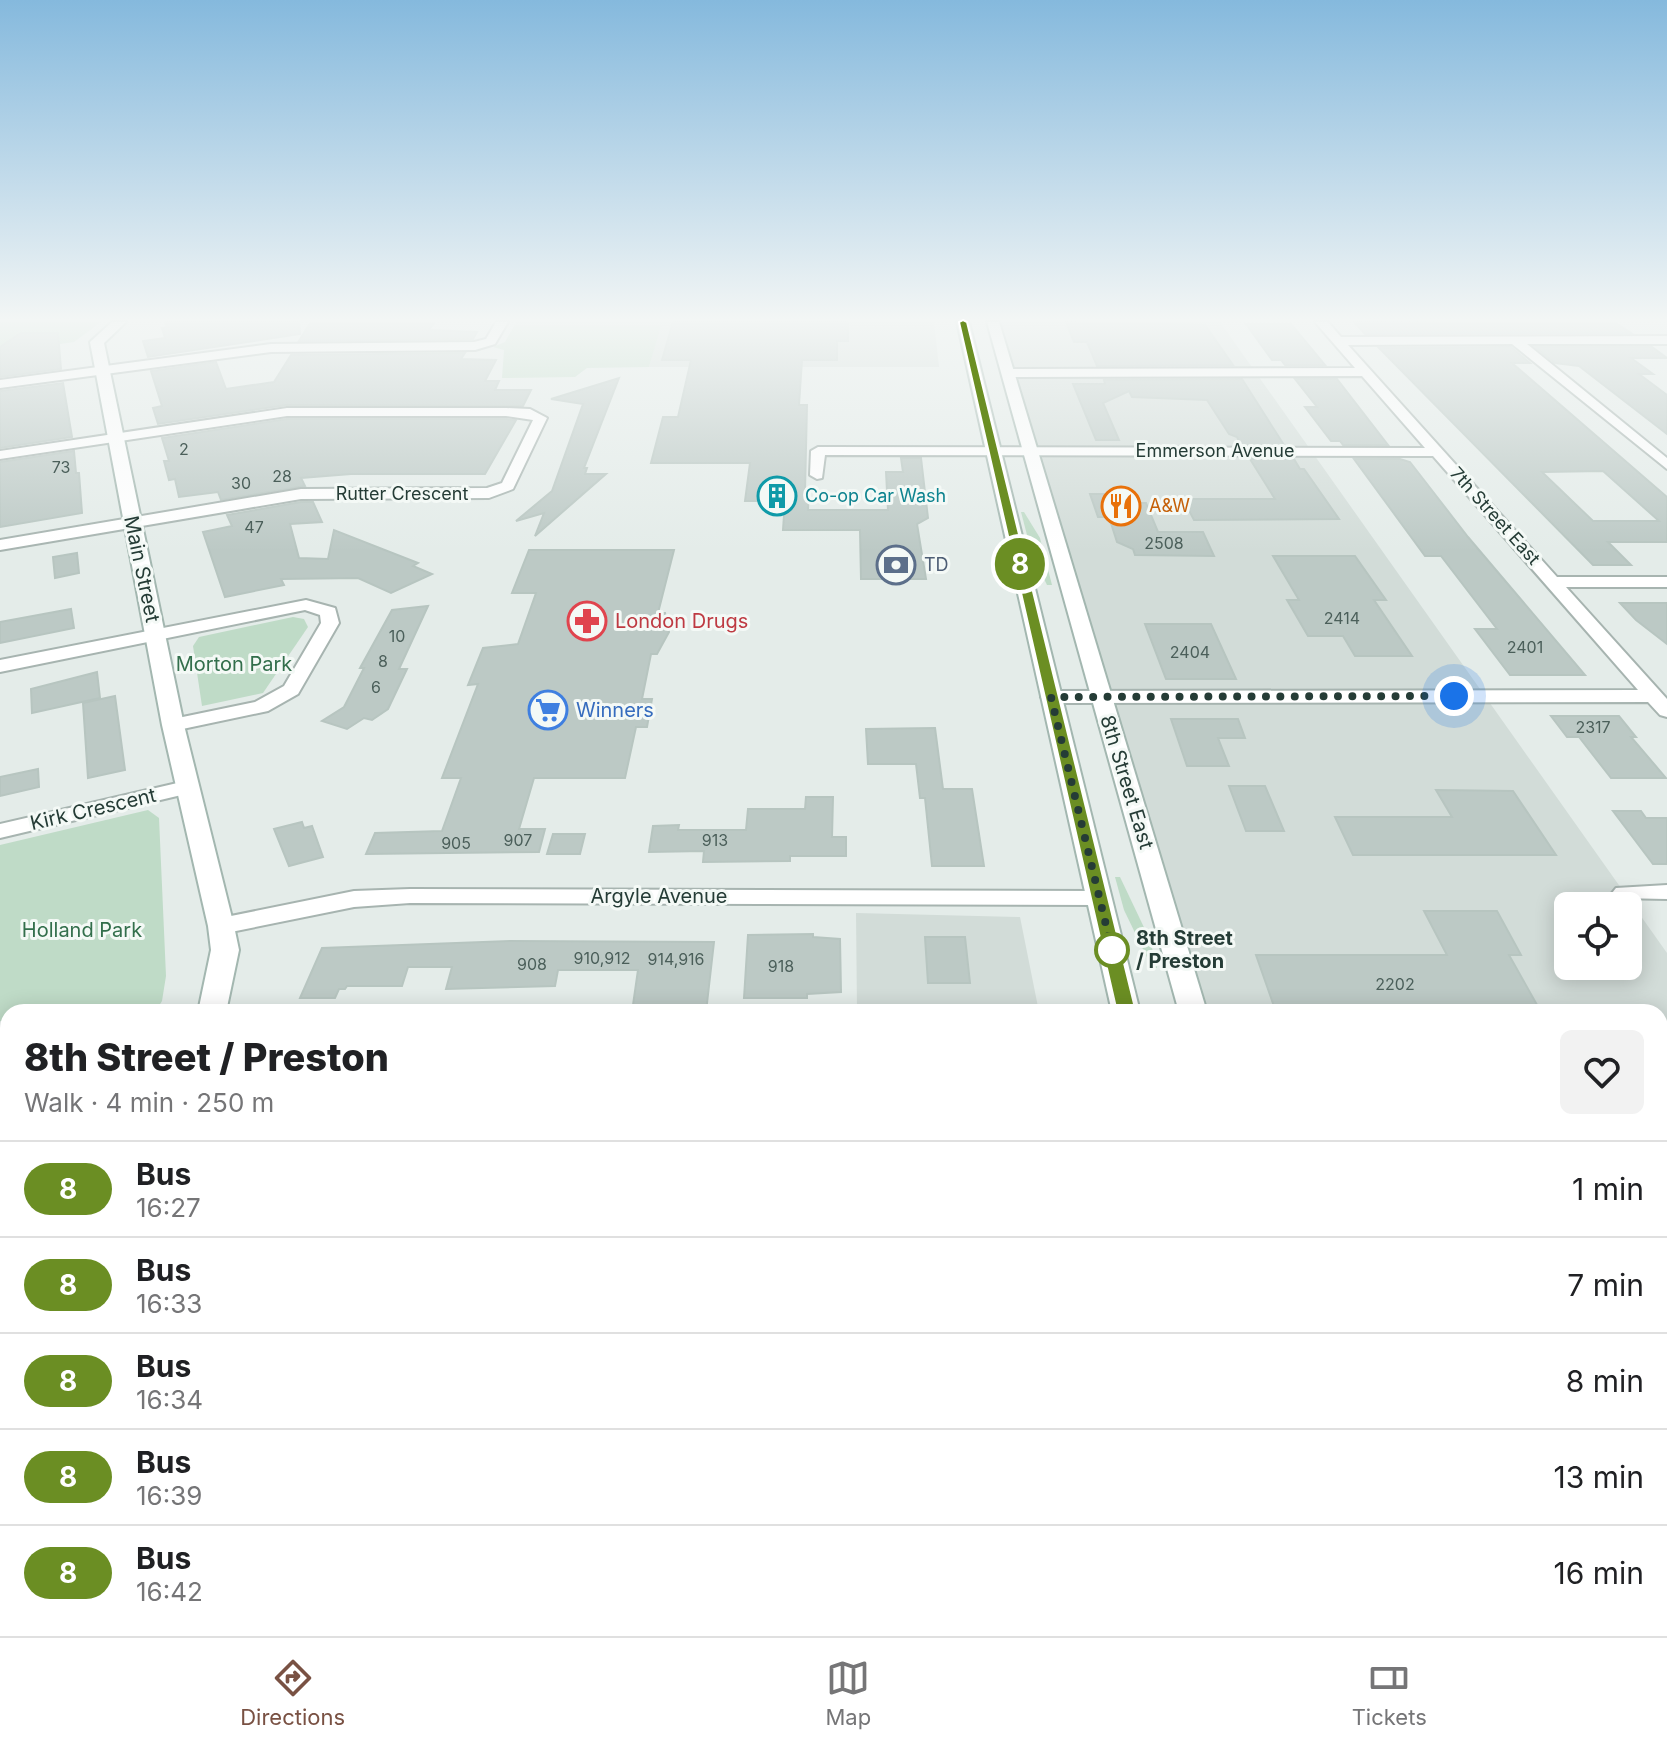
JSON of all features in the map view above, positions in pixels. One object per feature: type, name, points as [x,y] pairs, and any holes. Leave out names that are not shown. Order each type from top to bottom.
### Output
[{"type":"main road","name":"Main Street","points":[[108,398],[186,787],[221,926],[225,950],[214,1004]]},
{"type":"main road","points":[[981,398],[1124,1004]]},
{"type":"main road","name":"8th Street East","points":[[1015,398],[1191,1004]]},
{"type":"street","name":"7th Street East","points":[[1389,398],[1660,704]]},
{"type":"street","points":[[1586,398],[1667,465]]},
{"type":"street","name":"Rutter Crescent","points":[[116,438],[287,412],[506,412],[530,413],[540,418],[508,486],[489,493],[301,494],[132,524]]},
{"type":"street","points":[[0,455],[116,438]]},
{"type":"street","name":"Emmerson Avenue","points":[[817,475],[818,451],[1437,452]]},
{"type":"street","points":[[0,545],[132,524]]},
{"type":"street","points":[[1554,582],[1667,582]]},
{"type":"street","points":[[0,666],[306,605],[329,612],[330,623],[291,690],[261,707],[173,725]]},
{"type":"street","points":[[1051,697],[1660,704]]},
{"type":"street","name":"Kirk Crescent","points":[[0,831],[186,787]]},
{"type":"street","points":[[1642,893],[1667,892]]},
{"type":"street","name":"Argyle Avenue","points":[[221,926],[354,899],[410,896],[1099,898]]},
{"type":"shaded area","points":[[1015,398],[1274,398],[1624,892],[1554,892],[1554,980],[1642,980],[1642,918],[1667,953],[1667,1004],[1191,1004]]},
{"type":"shaded area","points":[[856,913],[1020,917],[1037,1004],[857,1004]]},
{"type":"green space","points":[[1021,512],[1024,512],[1040,538],[1052,585],[1047,585],[1032,554]]},
{"type":"green space","name":"Morton Park","points":[[293,617],[304,619],[308,627],[263,693],[202,706],[193,646],[199,637]]},
{"type":"green space","name":"Holland Park","points":[[148,810],[159,818],[166,976],[160,1004],[0,1004],[0,845]]},
{"type":"green space","points":[[1115,877],[1120,877],[1150,940],[1157,968],[1152,968],[1124,910]]},
{"type":"building","points":[[0,398],[66,398],[72,437],[0,448]]},
{"type":"building","points":[[160,398],[527,398],[523,406],[287,405],[158,424],[153,408],[162,406]]},
{"type":"building","points":[[611,398],[584,468],[587,468],[585,474],[606,474],[535,536],[544,513],[516,521],[552,491],[583,404],[551,399]]},
{"type":"building","points":[[682,398],[799,398],[799,405],[807,405],[805,491],[809,491],[808,510],[888,510],[886,472],[903,472],[901,458],[921,458],[928,518],[917,524],[926,579],[861,579],[860,530],[783,530],[785,501],[745,501],[750,463],[651,463],[663,417],[678,417]]},
{"type":"building","points":[[1079,398],[1113,398],[1103,403],[1119,440],[1096,440]]},
{"type":"building","points":[[1166,398],[1254,398],[1284,445],[1241,445],[1237,437],[1229,434],[1207,400]]},
{"type":"building","points":[[1310,398],[1352,398],[1388,445],[1343,445],[1340,441],[1331,441],[1305,407],[1317,407]]},
{"type":"building","points":[[1429,398],[1553,398],[1667,497],[1667,542],[1608,542],[1631,565],[1593,565]],"holes":[[[1603,471],[1659,521],[1593,521],[1542,472]]]},
{"type":"building","points":[[1621,398],[1667,398],[1667,434]]},
{"type":"building","points":[[287,419],[516,420],[485,474],[351,474],[301,478],[305,486],[221,500],[218,492],[179,497],[175,479],[169,480],[164,461],[169,461],[162,438]]},
{"type":"building","points":[[74,451],[82,513],[0,527],[0,462]]},
{"type":"building","points":[[1250,459],[1294,459],[1339,519],[1194,520],[1183,499],[1275,499]]},
{"type":"building","points":[[1354,459],[1400,459],[1410,462],[1468,537],[1585,675],[1510,675],[1475,629],[1497,629],[1441,556],[1425,556]]},
{"type":"building","points":[[1090,494],[1131,494],[1134,503],[1146,503],[1158,532],[1203,532],[1214,556],[1135,555],[1133,549],[1117,542],[1109,517],[1098,517]]},
{"type":"building","points":[[313,502],[322,522],[290,524],[299,558],[328,559],[334,530],[418,563],[413,566],[432,574],[391,593],[358,578],[281,579],[284,585],[225,597],[203,532],[232,526],[227,515]]},
{"type":"building","points":[[529,550],[674,550],[658,613],[665,613],[669,632],[657,654],[651,654],[642,699],[652,699],[647,727],[636,727],[625,778],[534,778],[519,829],[545,829],[539,852],[366,854],[375,833],[442,831],[461,778],[442,778],[478,684],[468,685],[483,648],[518,644],[536,593],[512,593]]},
{"type":"building","points":[[77,553],[79,573],[55,578],[53,557]]},
{"type":"building","points":[[1273,556],[1355,556],[1386,600],[1374,600],[1412,656],[1355,656],[1343,636],[1308,636],[1287,600],[1299,600]]},
{"type":"building","points":[[1620,603],[1667,603],[1667,644],[1636,620]]},
{"type":"building","points":[[428,606],[399,669],[407,669],[388,709],[372,720],[364,718],[347,729],[322,721],[344,707],[364,668],[360,668],[392,610]]},
{"type":"building","points":[[71,609],[74,628],[0,643],[0,622]]},
{"type":"building","points":[[1145,624],[1211,624],[1236,679],[1166,679]]},
{"type":"building","points":[[97,672],[100,698],[32,713],[31,689]]},
{"type":"building","points":[[115,696],[125,770],[88,778],[83,703]]},
{"type":"building","points":[[1551,716],[1619,716],[1636,737],[1631,737],[1666,778],[1611,778],[1579,737],[1567,737]]},
{"type":"building","points":[[1171,719],[1238,719],[1245,738],[1218,738],[1229,766],[1187,766]]},
{"type":"building","points":[[935,728],[943,789],[972,789],[984,866],[932,866],[925,798],[920,798],[916,764],[868,764],[866,729]]},
{"type":"building","points":[[38,769],[39,787],[0,796],[0,777]]},
{"type":"building","points":[[1229,786],[1265,786],[1284,831],[1246,831]]},
{"type":"building","points":[[1436,790],[1513,791],[1556,855],[1353,855],[1335,817],[1452,817]]},
{"type":"building","points":[[806,797],[833,797],[832,837],[846,837],[846,856],[790,856],[790,861],[703,862],[704,851],[649,852],[653,826],[679,825],[678,830],[746,830],[748,809],[805,809]]},
{"type":"building","points":[[1613,811],[1641,811],[1646,818],[1667,818],[1667,864],[1653,864]]},
{"type":"building","points":[[302,822],[304,828],[312,826],[323,857],[289,866],[274,829]]},
{"type":"building","points":[[553,834],[585,834],[580,854],[547,854]]},
{"type":"building","points":[[1424,911],[1497,911],[1521,955],[1509,955],[1537,1004],[1273,1004],[1256,955],[1447,955]]},
{"type":"building","points":[[813,934],[813,937],[840,939],[841,992],[807,994],[807,998],[744,998],[748,935]]},
{"type":"building","points":[[925,937],[965,937],[970,983],[928,983]]},
{"type":"building","points":[[510,941],[714,942],[707,1004],[633,1004],[638,970],[558,970],[555,986],[446,989],[452,967],[408,967],[402,986],[347,986],[339,989],[335,998],[300,998],[322,948]]},
{"type":"bus line","name":"8","points":[[981,398],[1124,1004]]},
{"type":"place","name":"Co-op Car Wash","points":[[777,496]]},
{"type":"place","name":"A&W","points":[[1121,506]]},
{"type":"place","name":"TD","points":[[896,565]]},
{"type":"place","name":"London Drugs","points":[[587,621]]},
{"type":"place","name":"Winners","points":[[548,710]]},
{"type":"place","name":"8th Street / Preston","points":[[1112,950]]},
{"type":"route","points":[[1112,950],[1051,697],[1454,696]]}]
